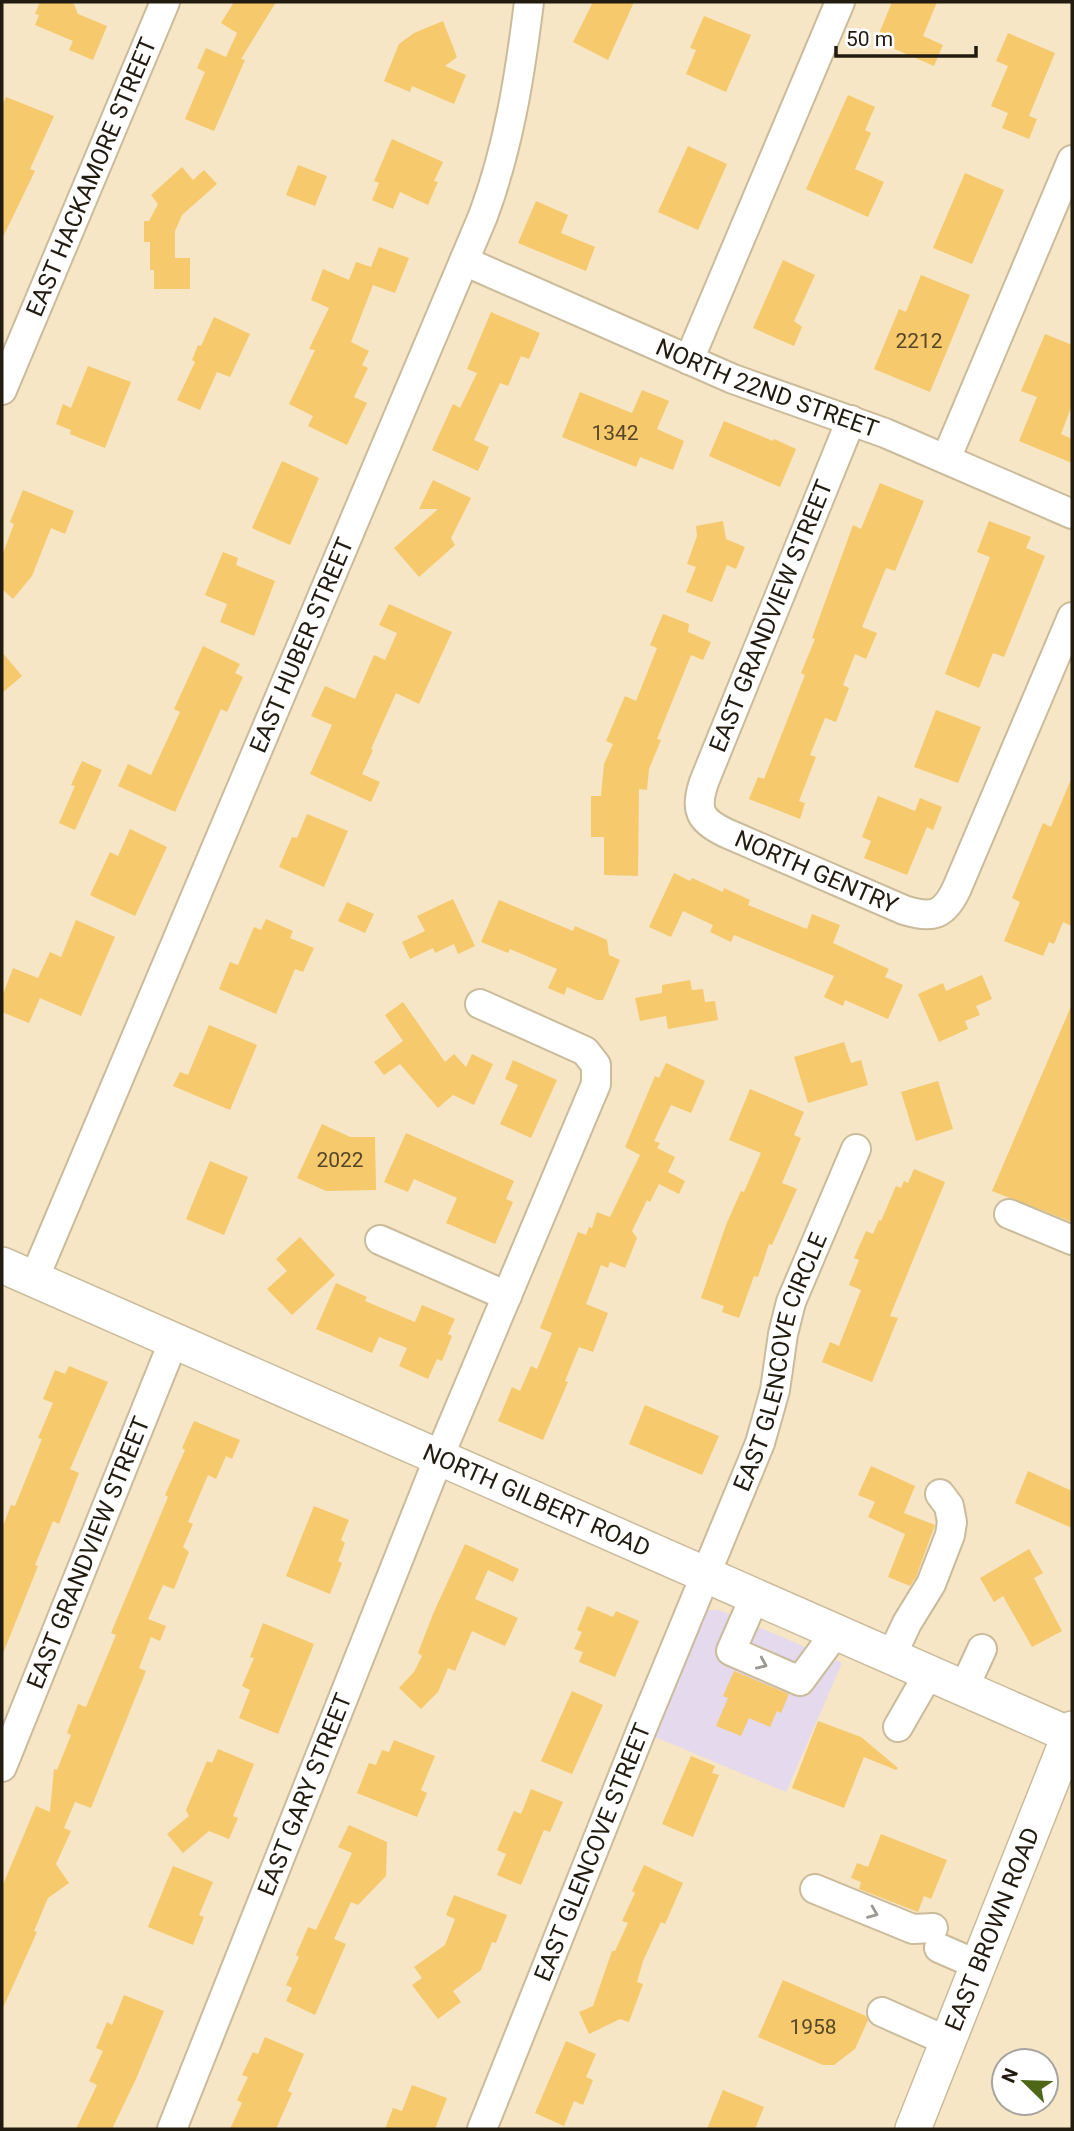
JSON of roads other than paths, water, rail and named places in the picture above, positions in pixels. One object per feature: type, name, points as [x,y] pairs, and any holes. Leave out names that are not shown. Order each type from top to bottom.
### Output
[{"type":"main road","name":"NORTH GILBERT ROAD","points":[[2,1265],[705,1576],[1071,1734]]},
{"type":"main road","name":"EAST BROWN ROAD","points":[[913,2129],[1071,1734]]},
{"type":"street","name":"EAST HACKAMORE STREET","points":[[2,390],[165,2]]},
{"type":"street","name":"EAST HUBER STREET","points":[[34,1279],[486,207],[502,159],[518,84],[529,2]]},
{"type":"street","points":[[689,360],[840,2]]},
{"type":"street","points":[[946,458],[1072,160]]},
{"type":"street","name":"NORTH 22ND STREET","points":[[464,261],[757,389],[851,420],[946,458],[1072,514]]},
{"type":"street","name":"EAST GRANDVIEW STREET","points":[[700,814],[699,804],[704,782],[851,420]]},
{"type":"street","name":"NORTH GENTRY","points":[[700,814],[707,822],[726,833],[904,910],[927,915],[937,914],[946,909],[953,899],[1072,617]]},
{"type":"street","name":"EAST GARY STREET","points":[[172,2129],[439,1457],[593,1093],[596,1065],[585,1051],[480,1004]]},
{"type":"street","name":"EAST GLENCOVE CIRCLE","points":[[705,1576],[766,1426],[791,1302],[856,1149]]},
{"type":"street","points":[[1009,1214],[1072,1241]]},
{"type":"street","points":[[380,1240],[507,1296]]},
{"type":"street","name":"EAST GRANDVIEW STREET","points":[[2,1767],[174,1340]]},
{"type":"street","points":[[891,1657],[907,1623],[931,1584],[950,1535],[952,1522],[949,1506],[940,1494]]},
{"type":"street","name":"EAST GLENCOVE STREET","points":[[482,2129],[640,1731],[705,1576]]},
{"type":"street","points":[[755,1596],[731,1651],[800,1681],[836,1632]]},
{"type":"street","points":[[964,1688],[982,1649]]},
{"type":"street","points":[[898,1727],[929,1673]]},
{"type":"street","points":[[815,1889],[936,1938],[978,1965]]},
{"type":"street","points":[[882,2012],[947,2041]]}]
